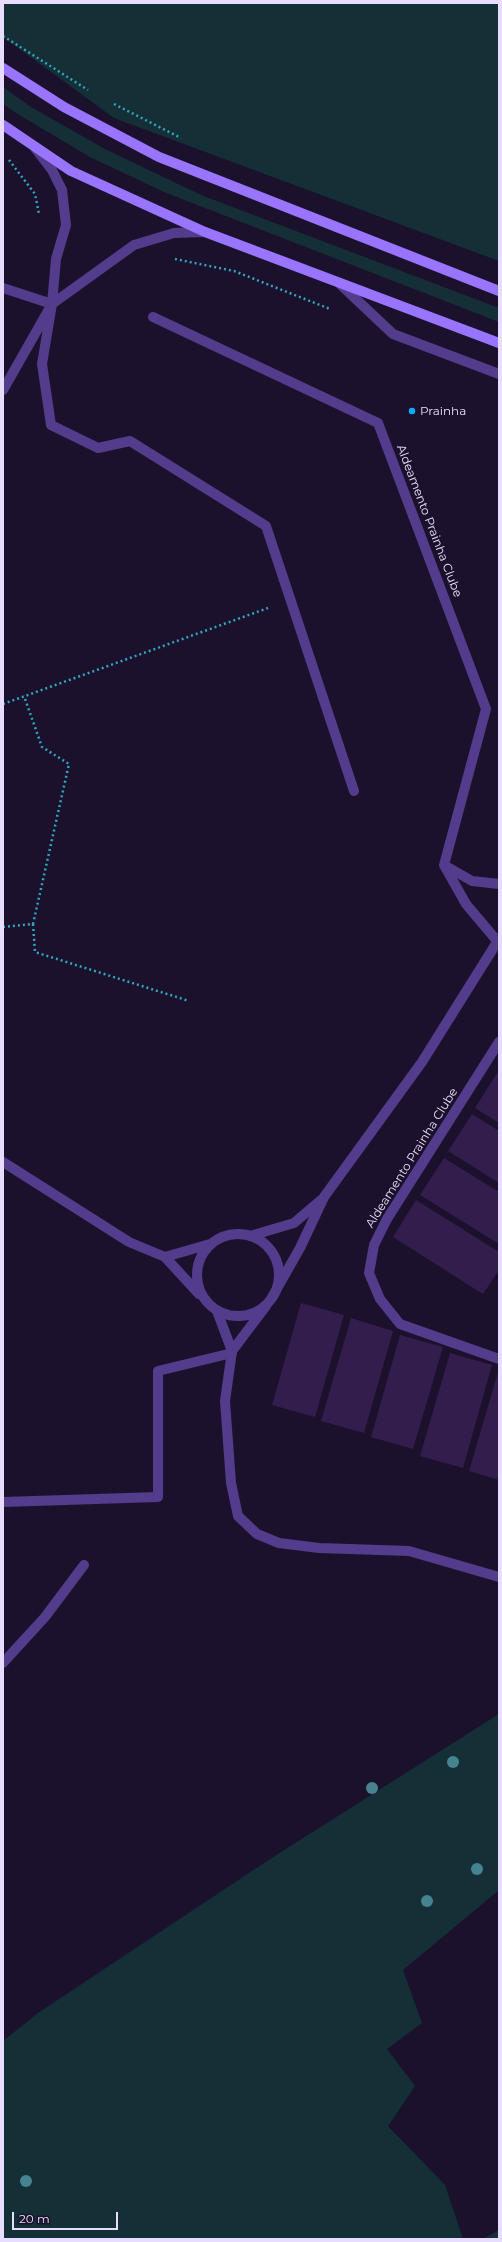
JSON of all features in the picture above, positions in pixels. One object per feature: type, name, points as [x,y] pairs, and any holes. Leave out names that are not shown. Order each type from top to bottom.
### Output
[{"type":"main road","points":[[3,68],[64,107],[159,157],[499,291]]},
{"type":"main road","points":[[3,125],[71,171],[205,232],[499,343]]},
{"type":"street","points":[[32,145],[52,170],[62,190],[66,225],[56,259],[52,304],[42,364],[51,425],[98,448],[130,441],[266,526],[354,792]]},
{"type":"street","points":[[3,390],[52,304],[134,245],[174,233],[205,232]]},
{"type":"street","points":[[340,284],[393,334],[499,374]]},
{"type":"street","points":[[3,288],[52,304]]},
{"type":"street","name":"Aldeamento Prainha Clube","points":[[153,317],[378,423],[486,709],[444,865]]},
{"type":"street","points":[[444,865],[472,881],[499,884]]},
{"type":"street","points":[[444,865],[466,904],[498,941],[422,1062],[324,1197],[300,1248],[268,1303],[232,1352],[225,1401],[231,1483],[238,1516],[256,1534],[279,1543],[320,1548],[409,1551],[499,1577]]},
{"type":"street","name":"Aldeamento Prainha Clube","points":[[499,1042],[387,1220],[374,1245],[369,1273],[380,1299],[400,1324],[499,1359]]},
{"type":"street","points":[[3,1162],[129,1242],[165,1258],[213,1308],[233,1316],[251,1315],[268,1303],[278,1283],[278,1266],[268,1246],[250,1236],[233,1234],[225,1236],[210,1244],[165,1258]]},
{"type":"street","points":[[250,1236],[294,1223],[324,1197]]},
{"type":"street","points":[[210,1244],[199,1258],[197,1266],[199,1292],[213,1308],[232,1352]]},
{"type":"street","points":[[3,1502],[158,1497],[158,1371],[232,1352]]},
{"type":"street","points":[[3,1663],[45,1617],[84,1565]]},
{"type":"path","points":[[3,36],[95,94]]},
{"type":"path","points":[[109,101],[185,140]]},
{"type":"path","points":[[6,156],[34,194],[39,216]]},
{"type":"path","points":[[175,258],[234,271],[334,311]]},
{"type":"path","points":[[3,704],[291,600]]},
{"type":"path","points":[[24,696],[42,747],[69,764],[34,924],[34,952],[189,1001]]},
{"type":"path","points":[[3,927],[34,924]]},
{"type":"green space","points":[[3,3],[499,3],[499,261],[114,118],[3,37]]},
{"type":"green space","points":[[3,87],[31,107],[105,149],[201,195],[499,308],[499,322],[164,192],[90,157],[3,104]]},
{"type":"green space","points":[[499,1714],[499,1890],[403,1970],[422,2023],[387,2049],[415,2086],[388,2126],[445,2185],[463,2239],[3,2239],[3,2041],[38,2013],[270,1859]]},
{"type":"green space","points":[[499,2230],[499,2239],[483,2239]]},
{"type":"building","points":[[499,1070],[499,1123],[475,1108]]},
{"type":"building","points":[[472,1114],[499,1131],[499,1183],[448,1151]]},
{"type":"building","points":[[444,1158],[499,1192],[499,1244],[420,1195]]},
{"type":"building","points":[[416,1200],[499,1252],[499,1270],[483,1294],[393,1237]]},
{"type":"building","points":[[301,1303],[344,1315],[315,1417],[272,1405]]},
{"type":"building","points":[[351,1318],[393,1331],[364,1433],[321,1421]]},
{"type":"building","points":[[400,1335],[443,1347],[413,1449],[371,1437]]},
{"type":"building","points":[[450,1353],[492,1365],[463,1468],[420,1456]]},
{"type":"building","points":[[499,1369],[499,1480],[469,1471]]},
{"type":"place","name":"Prainha","points":[[412,411]]}]
